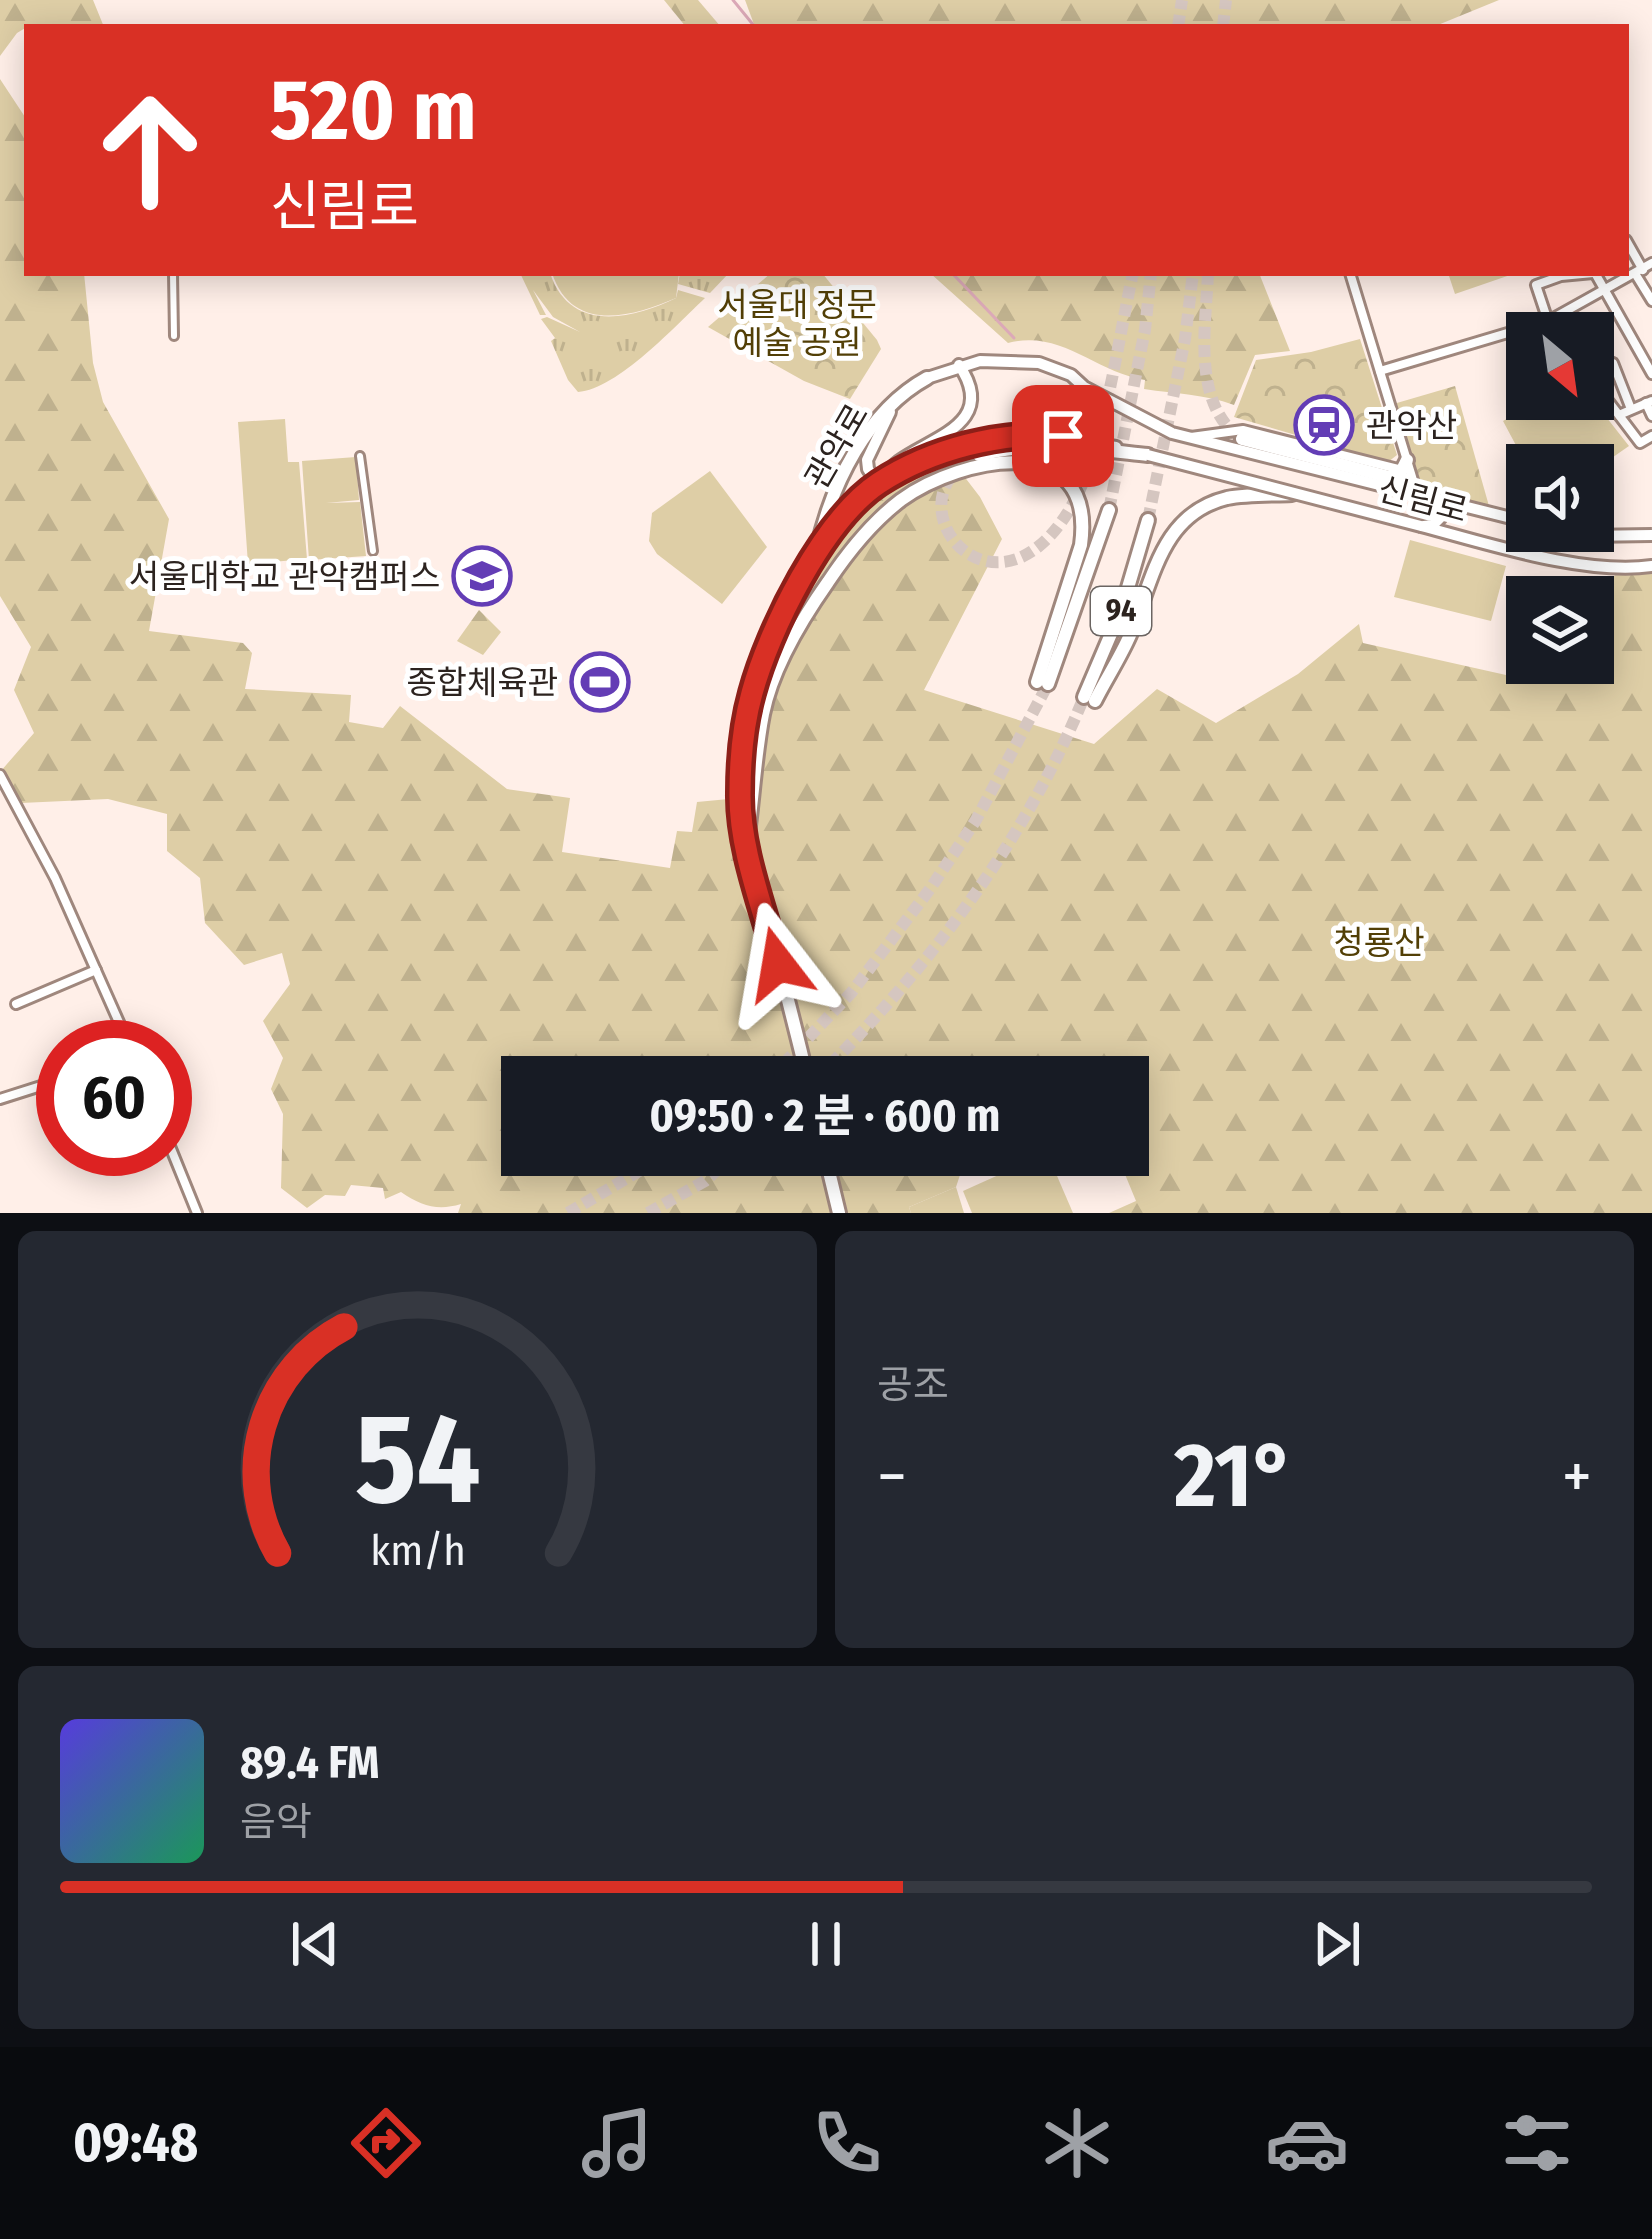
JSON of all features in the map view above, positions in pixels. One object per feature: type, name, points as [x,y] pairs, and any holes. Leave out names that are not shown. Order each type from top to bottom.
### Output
[{"type":"main road","name":"신림로","points":[[927,378],[959,365],[1008,360],[1050,366],[1172,433],[1506,517]]},
{"type":"main road","points":[[897,398],[867,460],[878,484],[897,462],[947,436],[962,422],[969,395],[959,365]]},
{"type":"main road","name":"관악로","points":[[816,557],[823,524],[865,435],[897,398],[927,378]]},
{"type":"main road","points":[[1242,439],[1389,477],[1418,494]]},
{"type":"main road","name":"관악로","points":[[802,1056],[746,841],[740,798],[751,697],[767,646],[816,557],[846,515],[878,484],[975,450],[1054,446],[1148,455]]},
{"type":"main road","name":"신림로","points":[[1148,455],[1501,548],[1622,569],[1652,566]]},
{"type":"main road","points":[[1389,477],[1402,471],[1407,460]]},
{"type":"main road","name":"94","points":[[746,841],[764,712],[776,678],[829,580],[862,537],[904,498],[1002,462],[1040,463],[1070,483],[1081,502],[1082,545],[1042,683],[1109,510]]},
{"type":"main road","name":"94","points":[[1148,520],[1089,699],[1130,635],[1171,534],[1188,518],[1225,499],[1299,494]]},
{"type":"main road","points":[[1421,526],[1440,520],[1441,510],[1433,500]]},
{"type":"main road","points":[[1491,513],[1480,518],[1474,531],[1501,548]]},
{"type":"main road","points":[[1614,536],[1652,535]]},
{"type":"main road","points":[[830,1176],[839,1213]]},
{"type":"street","points":[[1629,247],[1652,301]]},
{"type":"street","points":[[1565,312],[1652,263]]},
{"type":"street","points":[[172,276],[174,336]]},
{"type":"street","points":[[1351,276],[1418,494]]},
{"type":"street","points":[[1545,312],[1536,284],[1561,276]]},
{"type":"street","points":[[1596,276],[1652,374]]},
{"type":"street","points":[[1380,371],[1506,334]]},
{"type":"street","points":[[1614,366],[1631,410]]},
{"type":"street","points":[[1618,415],[1649,402],[1652,416]]},
{"type":"street","points":[[1614,410],[1640,443],[1652,436]]},
{"type":"street","points":[[1189,437],[1243,430],[1392,469],[1407,460]]},
{"type":"street","points":[[360,456],[373,551]]},
{"type":"street","points":[[0,775],[55,878],[118,1020]]},
{"type":"street","points":[[16,1004],[95,970]]},
{"type":"street","points":[[0,1099],[36,1088]]},
{"type":"street","points":[[182,1176],[197,1213]]},
{"type":"green space","points":[[0,0],[93,0],[103,24],[24,24],[0,56]]},
{"type":"green space","points":[[664,0],[698,0],[718,24],[684,24]]},
{"type":"green space","points":[[745,0],[1499,0],[1440,24],[754,24]]},
{"type":"green space","name":"청룡산","points":[[0,79],[24,115],[24,276],[84,276],[93,363],[103,402],[169,519],[149,631],[243,643],[252,653],[245,689],[351,695],[349,722],[383,728],[400,706],[507,789],[570,798],[562,852],[670,868],[677,831],[692,832],[697,802],[739,798],[751,697],[816,557],[863,497],[947,454],[980,497],[1002,539],[924,690],[1094,744],[1157,689],[1216,723],[1298,674],[1359,624],[1363,643],[1506,675],[1506,684],[1614,684],[1614,576],[1622,569],[1652,566],[1652,1213],[1109,1213],[1136,1201],[1126,1176],[1149,1176],[1149,1056],[501,1056],[501,1176],[960,1176],[956,1187],[909,1207],[911,1213],[458,1213],[461,1204],[430,1206],[401,1192],[385,1199],[383,1188],[351,1185],[345,1196],[325,1195],[307,1208],[281,1188],[283,1114],[271,1089],[283,1058],[263,1021],[290,984],[282,953],[244,965],[205,923],[200,878],[167,851],[167,814],[108,799],[16,801],[0,772],[34,733],[14,690],[31,647],[0,596]]},
{"type":"green space","points":[[521,276],[551,276],[572,305],[604,316],[658,306],[676,298],[678,290],[705,298],[628,368],[578,392],[551,341],[555,338],[541,319],[547,317],[580,332],[553,317],[533,290],[546,315],[540,315]]},
{"type":"green space","points":[[553,276],[679,276],[676,298],[623,315],[588,313],[561,292]]},
{"type":"green space","points":[[679,276],[726,276],[710,293],[678,284]]},
{"type":"green space","name":"서울대 정문 예술 공원","points":[[768,276],[824,276],[881,349],[850,399],[804,381],[708,327]]},
{"type":"green space","points":[[933,276],[1260,276],[1290,351],[1255,355],[1234,405],[1144,389],[1145,380],[1061,346],[1027,340],[1008,343]]},
{"type":"green space","points":[[1449,276],[1507,276],[1455,294]]},
{"type":"green space","points":[[1360,339],[1397,455],[1388,462],[1234,417],[1256,360]]},
{"type":"green space","points":[[1455,386],[1491,513],[1418,494],[1390,405]]},
{"type":"green space","points":[[285,419],[288,462],[299,462],[307,559],[248,564],[238,422]]},
{"type":"green space","points":[[1609,420],[1629,446],[1614,456],[1614,444],[1515,444],[1503,421]]},
{"type":"green space","points":[[356,457],[359,500],[326,503],[360,502],[366,556],[309,560],[302,461]]},
{"type":"green space","points":[[710,471],[767,547],[722,604],[657,554],[649,541],[652,513]]},
{"type":"green space","points":[[1410,540],[1506,566],[1491,621],[1394,597]]},
{"type":"green space","points":[[479,610],[501,632],[483,655],[457,641]]},
{"type":"green space","points":[[996,1176],[1057,1176],[1073,1213],[972,1213],[963,1191]]},
{"type":"green space","points":[[956,1187],[964,1213],[911,1213],[909,1207]]},
{"type":"waterway","points":[[733,0],[753,24]]},
{"type":"waterway","points":[[955,276],[1014,338]]},
{"type":"tunnel","points":[[1178,24],[1182,0]]},
{"type":"tunnel","points":[[1223,24],[1226,0]]},
{"type":"tunnel","points":[[979,455],[952,475],[942,500],[945,526],[960,547],[982,560],[1011,561],[1041,544],[1083,484],[1101,426],[1132,276]]},
{"type":"tunnel","points":[[1109,510],[1145,330],[1151,276]]},
{"type":"tunnel","points":[[1148,520],[1185,339],[1193,276]]},
{"type":"tunnel","points":[[1208,276],[1204,339],[1208,385],[1225,424],[1241,439]]},
{"type":"tunnel","points":[[791,1056],[851,993],[930,889],[976,820],[1048,684]]},
{"type":"tunnel","points":[[838,1056],[898,992],[971,900],[1033,802],[1084,697]]},
{"type":"tunnel","points":[[568,1213],[631,1176]]},
{"type":"tunnel","points":[[648,1213],[711,1176]]},
{"type":"place","name":"관악산","points":[[1324,425]]},
{"type":"place","name":"서울대학교 관악캠퍼스","points":[[482,576]]},
{"type":"place","name":"종합체육관","points":[[600,682]]},
{"type":"route","points":[[778,964],[746,841],[740,798],[743,741],[767,646],[832,532],[878,484],[992,439],[1063,436]]}]
